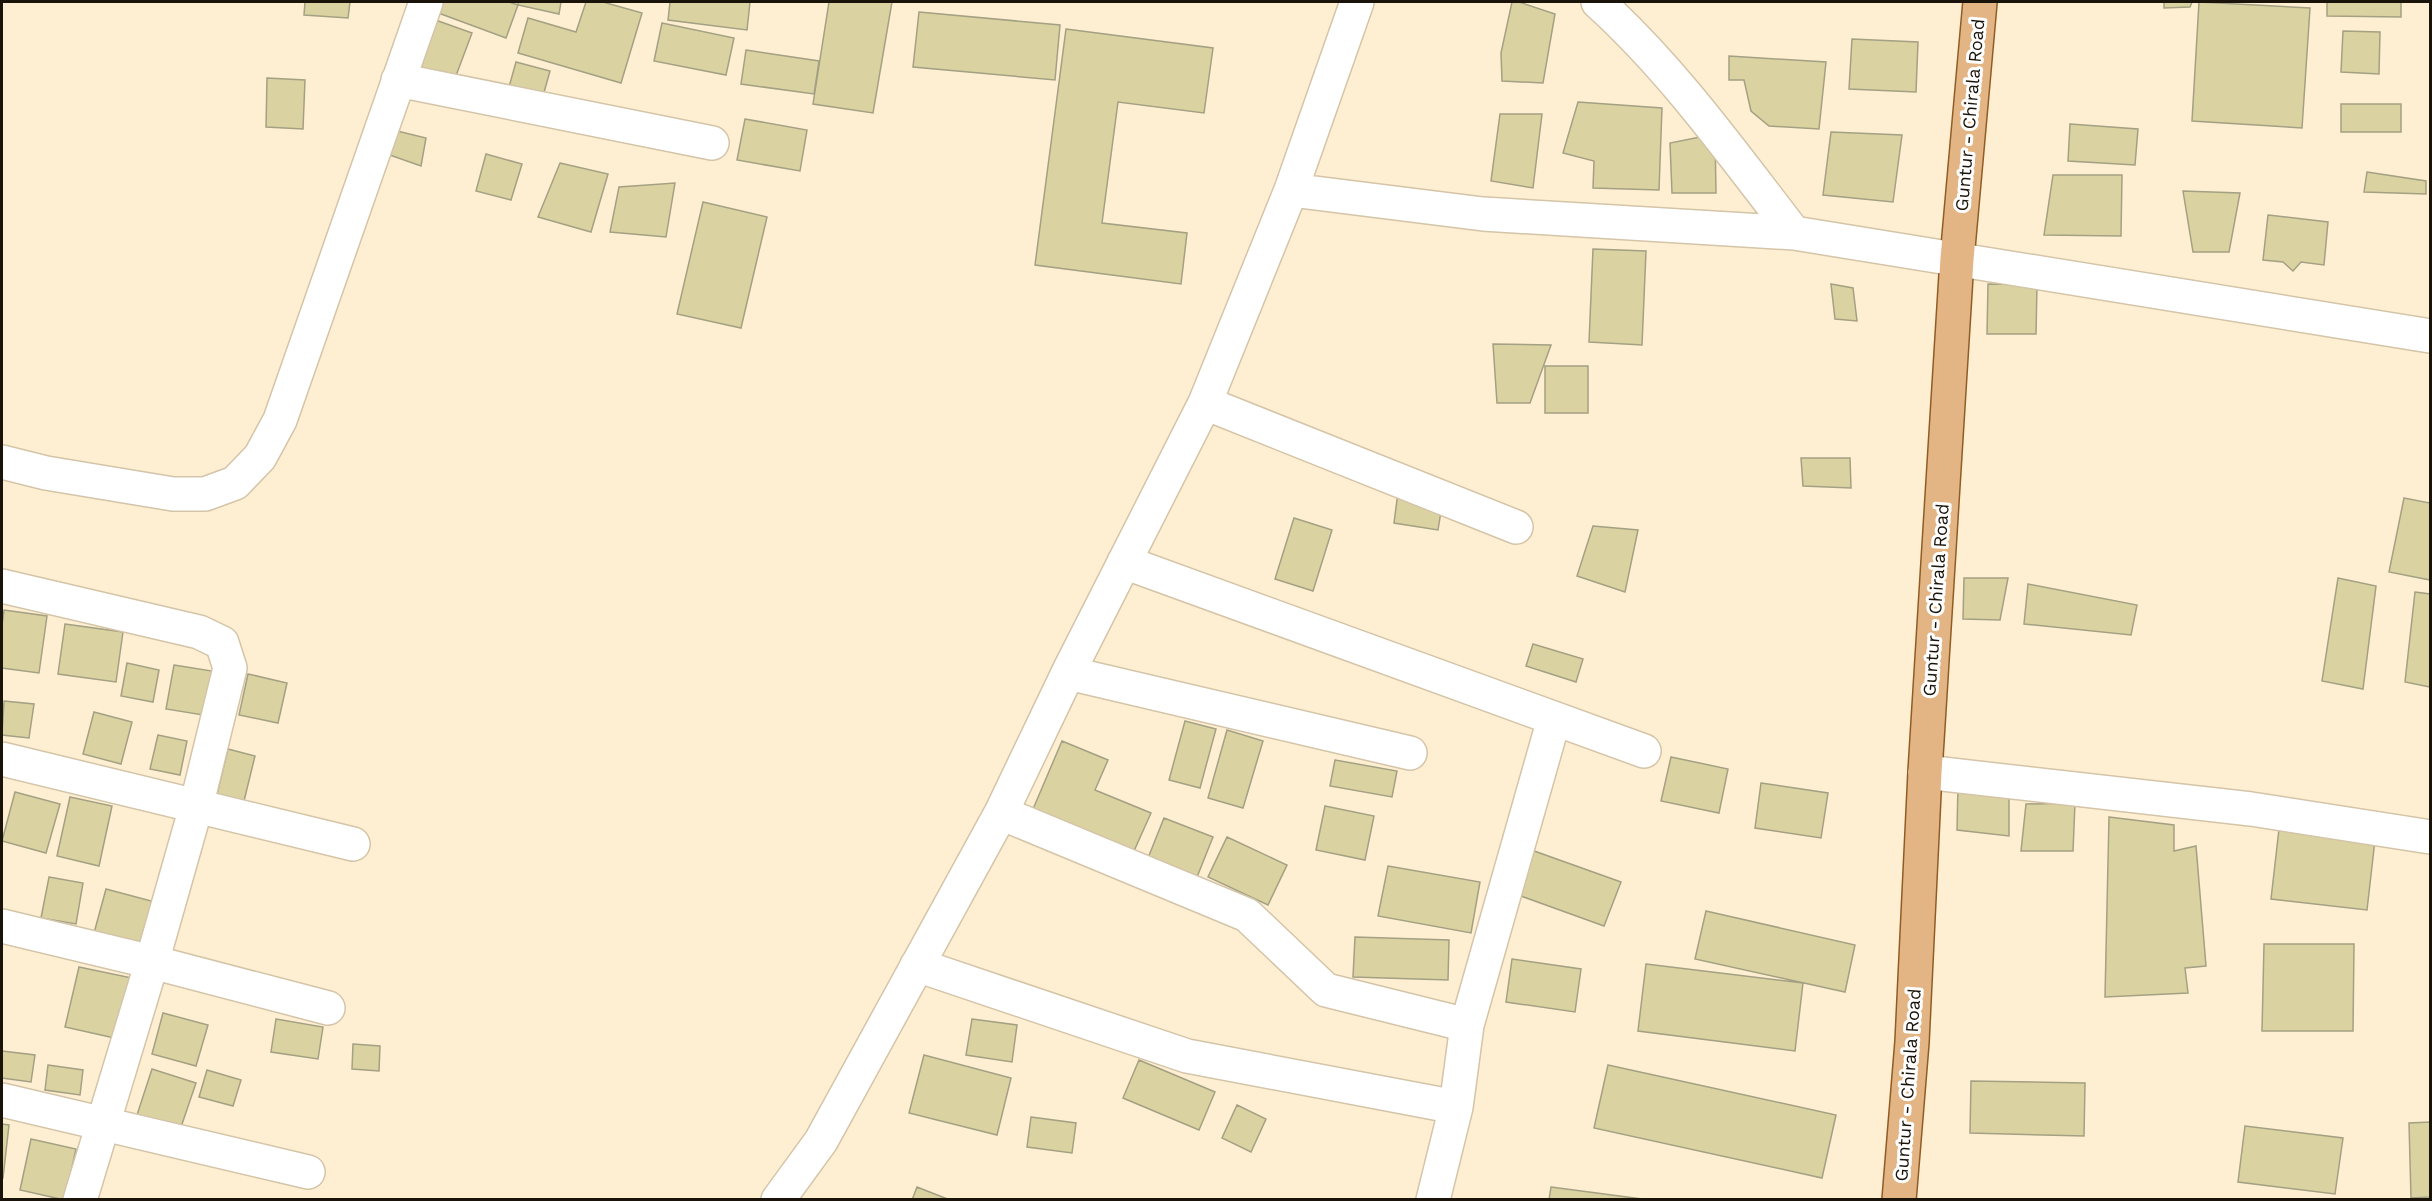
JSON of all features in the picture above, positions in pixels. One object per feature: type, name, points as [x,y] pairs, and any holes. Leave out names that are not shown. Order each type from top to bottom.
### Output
[{"type":"main road","name":"Guntur - Chirala Road","points":[[1899,1200],[1912,1042],[1925,772],[1957,259],[1980,2]]},
{"type":"street","points":[[2,462],[46,473],[173,494],[205,494],[235,483],[260,457],[280,420],[426,2]]},
{"type":"street","points":[[778,1200],[821,1141],[1001,813],[1068,673],[1206,403],[1291,190],[1357,2]]},
{"type":"street","points":[[1598,2],[1627,28],[1691,100],[1794,233]]},
{"type":"street","points":[[398,80],[712,143]]},
{"type":"street","points":[[1291,190],[1483,214],[1794,233],[2430,336]]},
{"type":"street","points":[[1206,403],[1516,527]]},
{"type":"street","points":[[1124,562],[1644,751]]},
{"type":"street","points":[[2,586],[199,632],[222,643],[230,668],[196,807],[153,962],[80,1200]]},
{"type":"street","points":[[1068,673],[1410,753]]},
{"type":"street","points":[[1433,1200],[1456,1107],[1467,1025],[1554,718]]},
{"type":"street","points":[[2,759],[353,844]]},
{"type":"street","points":[[1925,772],[2251,809],[2430,837]]},
{"type":"street","points":[[1001,813],[1247,915],[1326,990],[1467,1025]]},
{"type":"street","points":[[2,926],[153,962],[328,1008]]},
{"type":"street","points":[[917,965],[1186,1056],[1456,1107]]},
{"type":"street","points":[[2,1100],[308,1172]]},
{"type":"building","points":[[305,2],[350,2],[348,18],[304,15]]},
{"type":"building","points":[[437,2],[509,2],[518,5],[506,38],[433,11]]},
{"type":"building","points":[[518,2],[561,2],[559,14],[518,5]]},
{"type":"building","points":[[586,2],[603,2],[642,13],[621,83],[518,53],[528,18],[576,32]]},
{"type":"building","points":[[670,2],[750,2],[747,30],[668,20]]},
{"type":"building","points":[[829,2],[892,2],[873,113],[813,104]]},
{"type":"building","points":[[1512,2],[1519,2],[1555,14],[1543,83],[1502,81],[1501,53]]},
{"type":"building","points":[[2164,2],[2192,2],[2190,7],[2164,8]]},
{"type":"building","points":[[2199,2],[2310,8],[2302,128],[2192,121]]},
{"type":"building","points":[[2327,2],[2401,2],[2401,17],[2327,16]]},
{"type":"building","points":[[919,12],[1060,25],[1055,80],[913,67]]},
{"type":"building","points":[[427,17],[472,33],[454,81],[405,81]]},
{"type":"building","points":[[662,23],[734,38],[726,75],[654,61]]},
{"type":"building","points":[[1066,29],[1213,48],[1204,113],[1118,102],[1102,223],[1187,233],[1181,284],[1035,265]]},
{"type":"building","points":[[2343,31],[2380,32],[2379,74],[2341,72]]},
{"type":"building","points":[[1852,39],[1918,42],[1916,92],[1849,89]]},
{"type":"building","points":[[746,50],[819,61],[814,94],[741,84]]},
{"type":"building","points":[[1729,56],[1826,62],[1819,129],[1769,126],[1751,111],[1744,80],[1729,80]]},
{"type":"building","points":[[516,62],[550,71],[543,96],[509,87]]},
{"type":"building","points":[[267,78],[305,80],[303,129],[266,127]]},
{"type":"building","points":[[1578,102],[1662,108],[1659,190],[1593,188],[1594,161],[1563,153]]},
{"type":"building","points":[[2341,104],[2401,104],[2401,132],[2341,132]]},
{"type":"building","points":[[1500,114],[1542,114],[1533,188],[1491,181]]},
{"type":"building","points":[[745,119],[807,130],[800,171],[737,160]]},
{"type":"building","points":[[2070,124],[2138,129],[2135,165],[2068,161]]},
{"type":"building","points":[[389,129],[426,138],[421,166],[384,153]]},
{"type":"building","points":[[1831,132],[1902,135],[1893,202],[1823,195]]},
{"type":"building","points":[[1715,134],[1716,193],[1672,193],[1670,143]]},
{"type":"building","points":[[486,154],[522,164],[511,200],[476,191]]},
{"type":"building","points":[[560,163],[608,174],[591,232],[538,217]]},
{"type":"building","points":[[2367,172],[2426,181],[2426,194],[2364,192]]},
{"type":"building","points":[[2053,175],[2122,175],[2121,236],[2044,235]]},
{"type":"building","points":[[675,183],[666,237],[610,232],[619,187]]},
{"type":"building","points":[[2183,191],[2240,193],[2229,252],[2193,252]]},
{"type":"building","points":[[703,202],[767,217],[741,328],[677,314]]},
{"type":"building","points":[[2268,215],[2328,222],[2324,265],[2301,262],[2293,271],[2283,262],[2263,260]]},
{"type":"building","points":[[1593,249],[1646,251],[1642,345],[1589,342]]},
{"type":"building","points":[[1831,284],[1853,288],[1857,321],[1835,319]]},
{"type":"building","points":[[1988,284],[2037,285],[2036,334],[1987,334]]},
{"type":"building","points":[[1493,344],[1551,345],[1530,403],[1497,403]]},
{"type":"building","points":[[1545,366],[1588,366],[1588,413],[1545,413]]},
{"type":"building","points":[[1801,458],[1850,458],[1851,488],[1803,486]]},
{"type":"building","points":[[1398,492],[1443,499],[1438,530],[1394,523]]},
{"type":"building","points":[[2404,498],[2430,503],[2430,580],[2389,572]]},
{"type":"building","points":[[1294,518],[1332,530],[1313,591],[1275,579]]},
{"type":"building","points":[[1593,526],[1638,530],[1625,592],[1577,576]]},
{"type":"building","points":[[1964,578],[2008,578],[2000,620],[1963,619]]},
{"type":"building","points":[[2338,578],[2376,586],[2363,689],[2322,681]]},
{"type":"building","points":[[2028,584],[2137,605],[2131,635],[2024,624]]},
{"type":"building","points":[[2415,592],[2430,594],[2430,687],[2405,682]]},
{"type":"building","points":[[4,610],[47,616],[39,673],[2,668]]},
{"type":"building","points":[[65,624],[123,632],[116,682],[58,674]]},
{"type":"building","points":[[1533,644],[1583,659],[1576,682],[1526,666]]},
{"type":"building","points":[[127,663],[159,670],[153,702],[121,696]]},
{"type":"building","points":[[174,665],[212,671],[203,715],[166,709]]},
{"type":"building","points":[[248,674],[287,683],[278,723],[239,715]]},
{"type":"building","points":[[4,701],[34,704],[29,738],[2,735]]},
{"type":"building","points":[[94,712],[132,722],[121,764],[83,754]]},
{"type":"building","points":[[1185,721],[1216,729],[1200,788],[1169,780]]},
{"type":"building","points":[[1227,730],[1263,741],[1243,808],[1208,798]]},
{"type":"building","points":[[158,735],[187,741],[180,775],[150,769]]},
{"type":"building","points":[[1062,741],[1108,760],[1095,790],[1151,813],[1134,851],[1033,809]]},
{"type":"building","points":[[228,749],[255,756],[244,801],[217,794]]},
{"type":"building","points":[[1671,757],[1728,769],[1719,813],[1661,801]]},
{"type":"building","points":[[1335,760],[1397,771],[1392,797],[1330,786]]},
{"type":"building","points":[[1761,783],[1828,793],[1821,838],[1755,828]]},
{"type":"building","points":[[1958,785],[2009,788],[2009,836],[1957,830]]},
{"type":"building","points":[[15,792],[60,804],[46,853],[2,841]]},
{"type":"building","points":[[70,797],[112,806],[99,866],[57,856]]},
{"type":"building","points":[[2075,803],[2073,851],[2021,851],[2026,804]]},
{"type":"building","points":[[1325,806],[1374,816],[1365,860],[1316,850]]},
{"type":"building","points":[[2109,817],[2174,825],[2174,851],[2196,846],[2206,966],[2185,968],[2188,993],[2105,997]]},
{"type":"building","points":[[1164,818],[1213,837],[1197,877],[1148,858]]},
{"type":"building","points":[[2279,829],[2375,840],[2367,910],[2271,899]]},
{"type":"building","points":[[1227,837],[1287,865],[1268,905],[1208,877]]},
{"type":"building","points":[[1523,847],[1621,882],[1604,926],[1507,891]]},
{"type":"building","points":[[1388,866],[1480,882],[1471,933],[1378,916]]},
{"type":"building","points":[[49,877],[83,883],[76,924],[41,918]]},
{"type":"building","points":[[106,889],[155,902],[144,946],[94,933]]},
{"type":"building","points":[[1706,911],[1855,945],[1845,992],[1695,959]]},
{"type":"building","points":[[1355,937],[1449,940],[1448,980],[1353,977]]},
{"type":"building","points":[[2264,944],[2354,944],[2353,1031],[2262,1031]]},
{"type":"building","points":[[1512,959],[1581,969],[1575,1012],[1506,1002]]},
{"type":"building","points":[[1646,964],[1803,983],[1795,1051],[1638,1031]]},
{"type":"building","points":[[79,967],[132,978],[119,1039],[65,1027]]},
{"type":"building","points":[[163,1013],[208,1025],[196,1066],[152,1054]]},
{"type":"building","points":[[276,1019],[323,1027],[318,1059],[271,1052]]},
{"type":"building","points":[[972,1019],[1017,1025],[1012,1062],[966,1055]]},
{"type":"building","points":[[353,1044],[380,1046],[379,1071],[352,1069]]},
{"type":"building","points":[[2,1051],[35,1055],[31,1082],[2,1078]]},
{"type":"building","points":[[924,1055],[1011,1078],[997,1135],[909,1113]]},
{"type":"building","points":[[1139,1060],[1215,1092],[1199,1130],[1123,1098]]},
{"type":"building","points":[[48,1065],[83,1070],[80,1095],[45,1090]]},
{"type":"building","points":[[1608,1065],[1836,1115],[1822,1178],[1594,1128]]},
{"type":"building","points":[[152,1069],[196,1083],[180,1130],[137,1115]]},
{"type":"building","points":[[207,1070],[241,1080],[233,1106],[199,1097]]},
{"type":"building","points":[[1971,1081],[2085,1083],[2084,1136],[1970,1133]]},
{"type":"building","points":[[1237,1105],[1266,1119],[1251,1152],[1222,1138]]},
{"type":"building","points":[[1031,1117],[1076,1123],[1072,1153],[1027,1147]]},
{"type":"building","points":[[2430,1122],[2430,1197],[2411,1198],[2409,1123]]},
{"type":"building","points":[[2,1124],[9,1125],[3,1178],[2,1178]]},
{"type":"building","points":[[2245,1126],[2343,1138],[2335,1194],[2238,1182]]},
{"type":"building","points":[[31,1139],[76,1149],[65,1200],[20,1190]]},
{"type":"building","points":[[917,1187],[950,1200],[912,1200]]},
{"type":"building","points":[[1551,1187],[1650,1200],[1549,1200]]}]
